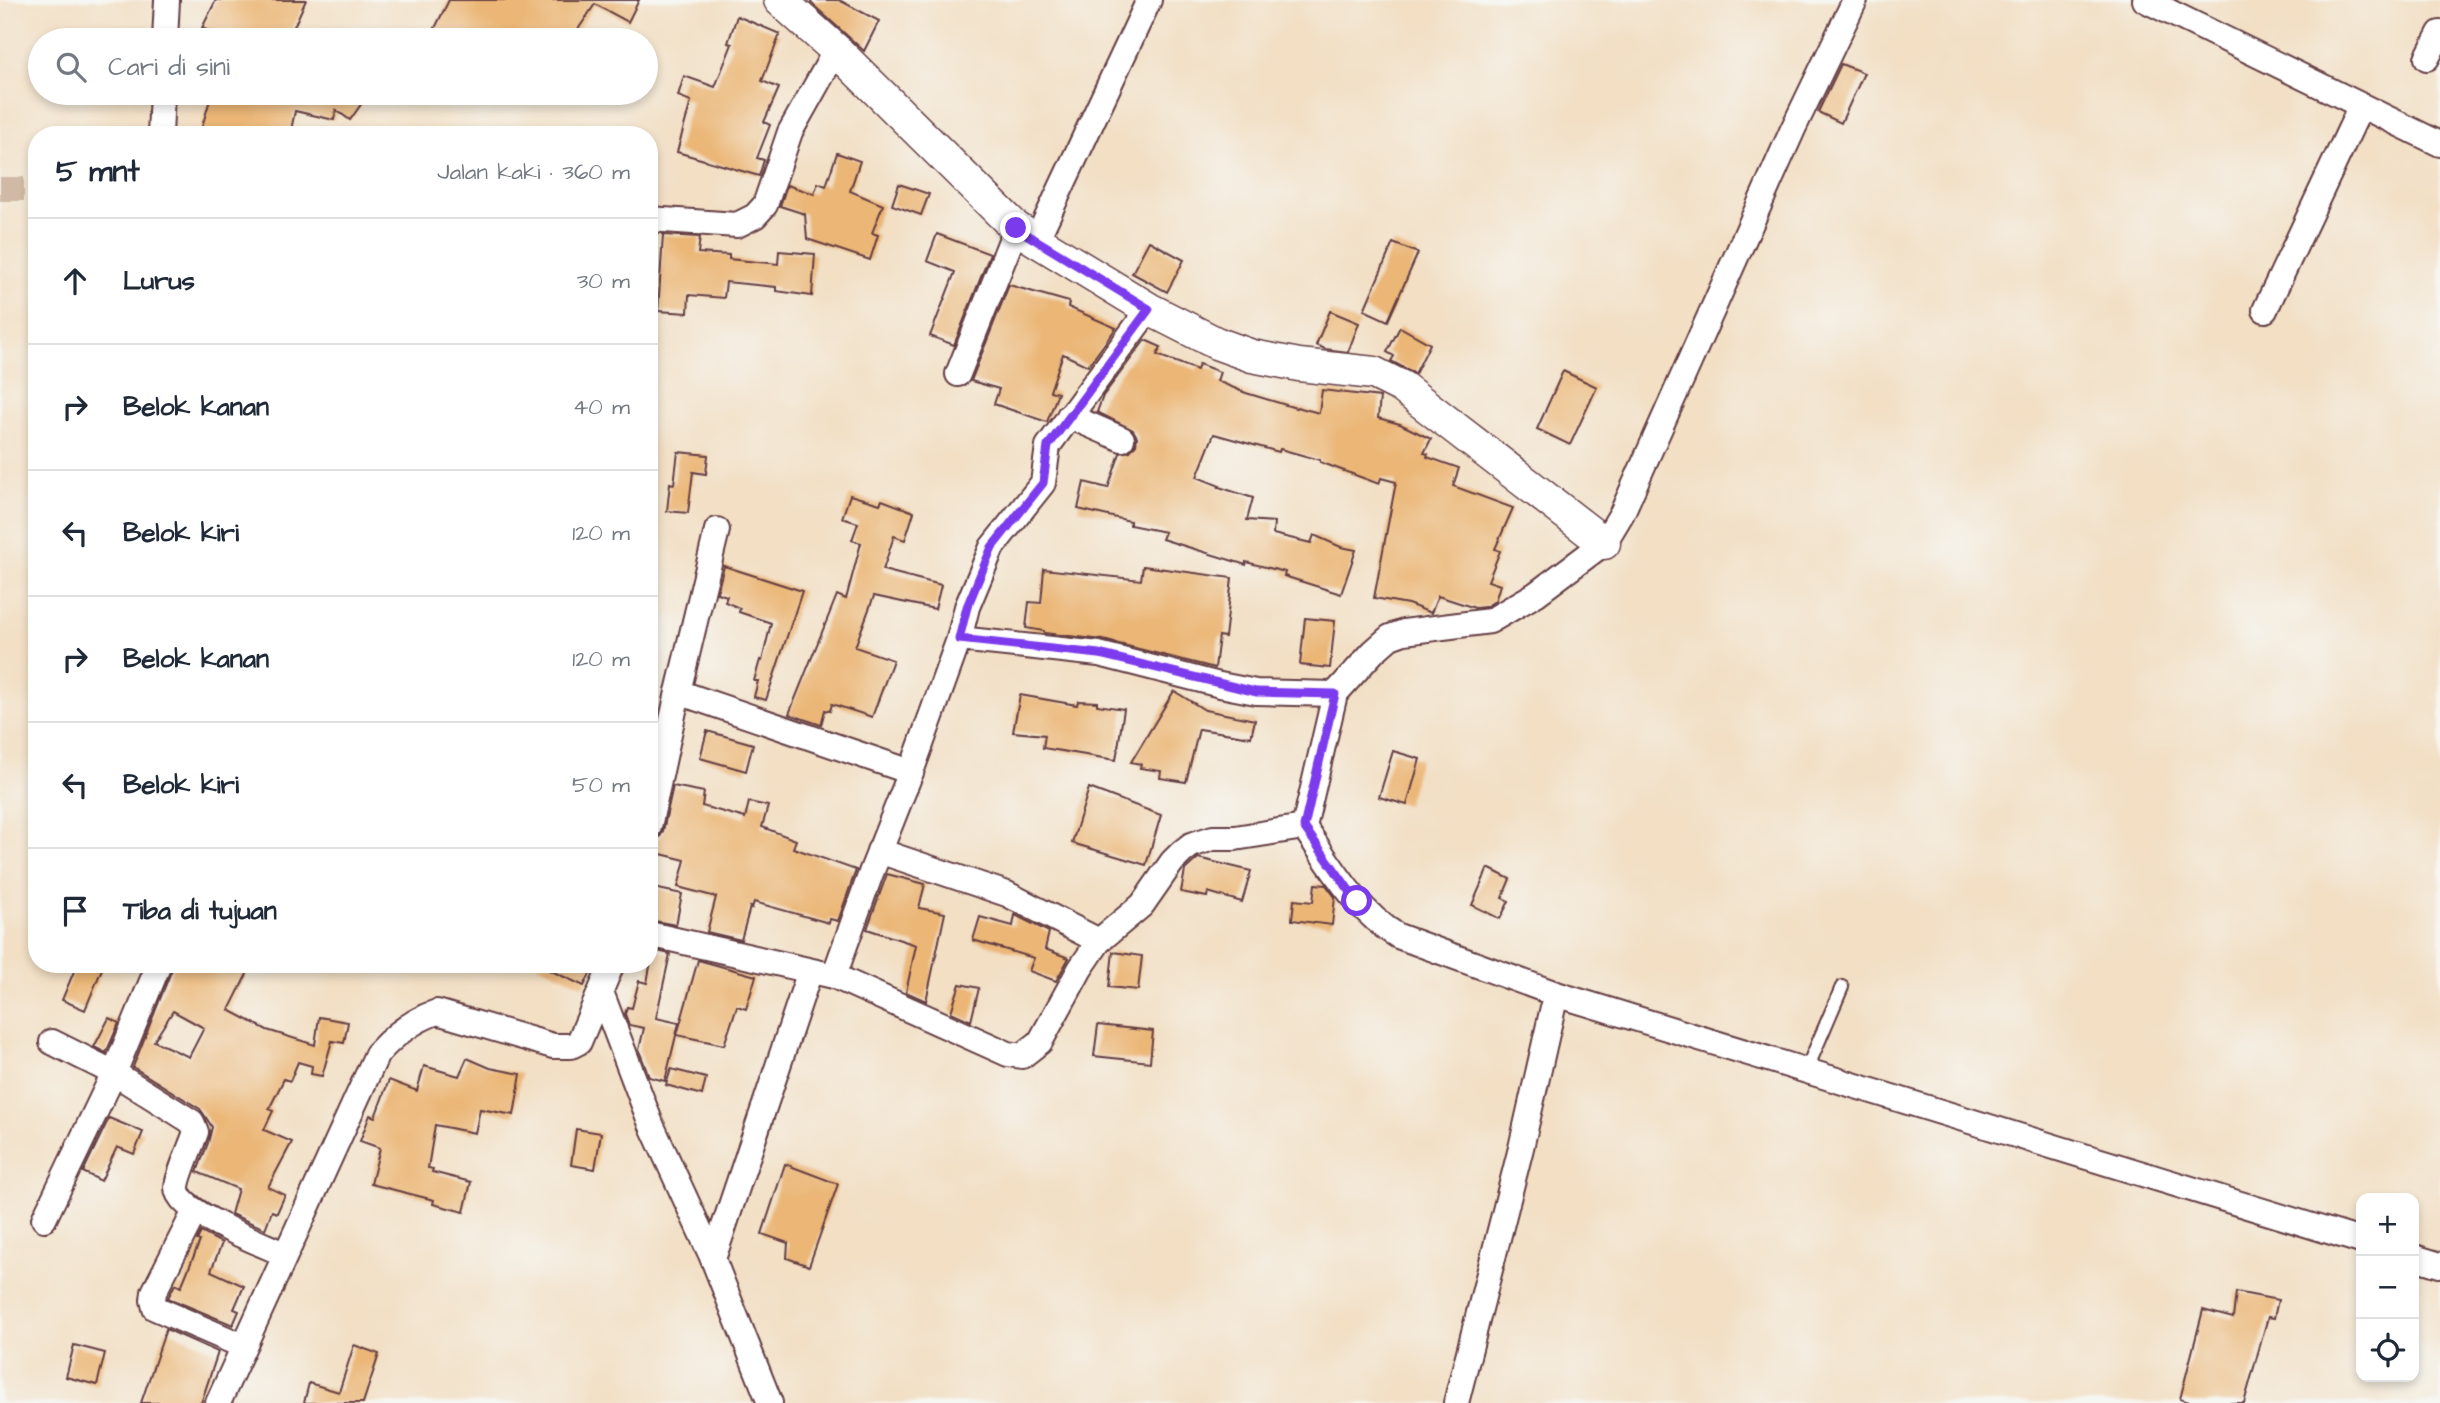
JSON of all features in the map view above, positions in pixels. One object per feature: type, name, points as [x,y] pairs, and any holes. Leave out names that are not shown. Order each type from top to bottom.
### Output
[{"type":"street","points":[[166,28],[167,0]]},
{"type":"street","points":[[780,0],[836,50],[1026,234],[1149,309],[1216,343],[1252,356],[1299,365],[1374,373],[1384,377],[1402,387],[1604,543]]},
{"type":"street","points":[[958,374],[1026,234],[1149,0]]},
{"type":"street","points":[[1855,0],[1793,129],[1622,513],[1604,543],[1536,594],[1490,621],[1404,632],[1390,637],[1335,694],[1304,827],[1357,901],[1385,929],[1398,936],[1556,994],[2356,1239]]},
{"type":"street","points":[[2145,0],[2440,144]]},
{"type":"street","points":[[2427,58],[2440,33]]},
{"type":"street","points":[[658,220],[737,225],[755,216],[765,205],[790,132],[836,50]]},
{"type":"street","points":[[160,126],[161,105]]},
{"type":"street","points":[[2265,310],[2361,106]]},
{"type":"street","points":[[834,976],[959,639],[967,607],[992,547],[1043,483],[1048,446],[1149,309]]},
{"type":"street","points":[[1069,416],[1122,439]]},
{"type":"street","points":[[658,757],[678,692],[718,530]]},
{"type":"street","points":[[959,639],[1099,654],[1256,692],[1335,694]]},
{"type":"street","points":[[678,692],[911,772]]},
{"type":"street","points":[[658,936],[834,976],[1008,1054],[1022,1056],[1040,1042],[1080,969],[1099,941],[1142,905],[1172,862],[1191,845],[1213,838],[1235,838],[1304,827]]},
{"type":"street","points":[[880,851],[1007,894],[1099,941]]},
{"type":"street","points":[[713,1259],[810,971]]},
{"type":"street","points":[[44,1219],[114,1073],[155,973]]},
{"type":"street","points":[[218,1403],[377,1054],[392,1038],[423,1017],[437,1012],[553,1045],[571,1046],[579,1042],[608,973]]},
{"type":"street","points":[[601,992],[651,1124],[713,1259],[770,1403]]},
{"type":"street","points":[[1456,1403],[1521,1148],[1556,994]]},
{"type":"street","points":[[52,1042],[114,1073],[188,1119],[197,1132],[177,1186],[181,1199],[195,1211],[284,1254]]},
{"type":"street","points":[[195,1211],[154,1292],[155,1308],[243,1346]]},
{"type":"street","points":[[2419,1259],[2440,1265]]},
{"type":"lane","points":[[1807,1071],[1842,987]]},
{"type":"building","points":[[216,0],[306,0],[293,28],[202,28]]},
{"type":"building","points":[[449,0],[639,0],[628,22],[595,4],[579,28],[435,28]]},
{"type":"building","points":[[812,0],[839,0],[879,21],[864,51],[811,3]]},
{"type":"building","points":[[737,16],[780,34],[762,81],[779,88],[764,122],[770,125],[757,158],[764,160],[759,176],[677,152],[691,101],[678,96],[684,76],[715,87],[732,44],[728,43]]},
{"type":"building","points":[[1841,64],[1864,73],[1841,123],[1818,112]]},
{"type":"building","points":[[208,105],[361,105],[350,120],[336,110],[334,120],[295,111],[292,126],[202,126]]},
{"type":"building","points":[[837,153],[860,161],[850,191],[883,205],[872,233],[878,235],[870,260],[807,239],[805,214],[780,206],[787,185],[814,194],[818,183],[826,186]]},
{"type":"building","points":[[899,184],[929,194],[921,215],[892,205]]},
{"type":"building","points":[[937,234],[990,254],[954,345],[930,336],[955,272],[927,261]]},
{"type":"building","points":[[663,235],[700,237],[698,253],[729,255],[729,259],[778,264],[779,251],[815,254],[812,296],[776,291],[776,287],[726,282],[724,298],[689,295],[688,313],[658,311]]},
{"type":"building","points":[[1149,241],[1184,260],[1167,292],[1132,273]]},
{"type":"building","points":[[1393,243],[1418,253],[1388,321],[1364,310]]},
{"type":"building","points":[[1009,285],[1069,302],[1068,307],[1116,328],[1088,366],[1063,354],[1050,391],[1058,393],[1047,422],[994,404],[999,389],[971,381]]},
{"type":"building","points":[[1330,311],[1359,323],[1348,352],[1316,345]]},
{"type":"building","points":[[1400,327],[1430,344],[1415,374],[1391,361],[1394,356],[1387,352]]},
{"type":"building","points":[[1145,340],[1161,347],[1157,355],[1197,370],[1199,364],[1220,372],[1217,381],[1296,408],[1319,413],[1322,390],[1380,397],[1378,418],[1400,424],[1431,439],[1424,453],[1428,454],[1427,457],[1459,468],[1453,486],[1513,508],[1495,549],[1500,551],[1488,581],[1500,585],[1495,601],[1485,607],[1475,608],[1438,596],[1431,613],[1408,604],[1374,598],[1396,482],[1381,478],[1379,484],[1320,460],[1214,434],[1197,477],[1253,498],[1247,520],[1274,522],[1273,534],[1311,543],[1314,535],[1341,547],[1356,550],[1341,594],[1284,576],[1285,572],[1246,562],[1246,565],[1162,539],[1165,532],[1130,525],[1130,521],[1078,509],[1084,482],[1108,488],[1120,453],[1130,451],[1136,444],[1137,437],[1133,430],[1097,412],[1103,396]]},
{"type":"building","points":[[1563,371],[1597,387],[1570,445],[1537,429]]},
{"type":"building","points":[[678,452],[708,455],[706,474],[693,472],[688,513],[667,511],[670,483],[674,484]]},
{"type":"building","points":[[850,495],[880,504],[882,500],[914,512],[905,540],[894,536],[883,570],[941,585],[935,609],[874,596],[855,647],[893,660],[872,717],[832,704],[830,711],[825,710],[821,725],[789,714],[837,595],[846,599],[861,543],[852,540],[858,523],[842,518]]},
{"type":"building","points":[[724,566],[802,591],[766,700],[754,697],[758,681],[754,681],[771,623],[739,612],[740,608],[725,602],[727,596],[717,593]]},
{"type":"building","points":[[1143,566],[1232,578],[1225,637],[1219,636],[1215,668],[1103,640],[1044,633],[1026,628],[1029,602],[1041,603],[1044,569],[1141,580]]},
{"type":"building","points":[[1305,618],[1335,621],[1330,668],[1300,665]]},
{"type":"building","points":[[1174,691],[1205,710],[1255,720],[1251,737],[1199,729],[1186,782],[1160,778],[1161,771],[1140,768],[1141,764],[1131,762]]},
{"type":"building","points":[[1020,695],[1077,705],[1078,701],[1097,702],[1097,705],[1124,709],[1116,760],[1043,748],[1045,735],[1013,732]]},
{"type":"building","points":[[707,731],[753,744],[746,771],[700,758]]},
{"type":"building","points":[[1393,751],[1420,759],[1407,805],[1379,797]]},
{"type":"building","points":[[673,786],[704,792],[702,806],[745,818],[749,802],[768,806],[762,827],[796,840],[793,848],[856,870],[838,921],[830,919],[829,923],[754,902],[752,908],[750,907],[741,940],[707,932],[716,897],[678,887],[685,860],[658,853],[658,838],[663,831]]},
{"type":"building","points":[[1089,788],[1161,815],[1146,865],[1072,843]]},
{"type":"building","points":[[1198,858],[1251,871],[1242,902],[1208,892],[1207,897],[1181,892],[1185,870]]},
{"type":"building","points":[[1488,868],[1510,879],[1502,898],[1509,901],[1500,919],[1472,905]]},
{"type":"building","points":[[887,874],[925,884],[919,908],[945,913],[926,1001],[906,992],[916,945],[867,929]]},
{"type":"building","points":[[1315,884],[1326,885],[1335,897],[1332,925],[1292,920],[1294,900],[1313,902]]},
{"type":"building","points":[[658,889],[682,894],[676,925],[658,922]]},
{"type":"building","points":[[1015,915],[1049,932],[1045,949],[1069,958],[1056,981],[1029,971],[1034,958],[973,940],[980,917],[1013,926]]},
{"type":"building","points":[[658,951],[670,954],[656,1018],[679,1023],[665,1081],[649,1077],[639,1050],[644,1028],[629,1025],[625,1014],[627,1007],[632,1008],[639,981],[647,983],[649,973],[658,973]]},
{"type":"building","points":[[1113,952],[1142,956],[1138,990],[1109,987]]},
{"type":"building","points":[[698,960],[756,976],[746,1009],[737,1006],[724,1045],[677,1035]]},
{"type":"building","points":[[73,973],[100,973],[85,1010],[62,1000]]},
{"type":"building","points":[[170,973],[248,973],[229,1010],[267,1030],[315,1045],[319,1017],[348,1022],[344,1043],[332,1041],[322,1076],[311,1074],[312,1066],[298,1062],[290,1081],[284,1079],[269,1109],[273,1111],[264,1130],[292,1142],[268,1187],[285,1195],[277,1213],[272,1211],[265,1229],[231,1214],[238,1189],[197,1172],[212,1127],[200,1109],[133,1067]],"holes":[[[173,1011],[204,1028],[189,1057],[154,1041]]]},
{"type":"building","points":[[556,973],[590,973],[584,986]]},
{"type":"building","points":[[960,984],[979,988],[971,1021],[951,1012]]},
{"type":"building","points":[[109,1018],[119,1023],[106,1053],[94,1047]]},
{"type":"building","points":[[1098,1025],[1153,1031],[1150,1062],[1094,1056]]},
{"type":"building","points":[[467,1058],[490,1068],[521,1074],[514,1115],[480,1109],[475,1133],[435,1125],[428,1168],[433,1169],[432,1172],[471,1182],[464,1212],[433,1204],[434,1200],[371,1184],[380,1148],[360,1141],[370,1115],[375,1117],[389,1080],[417,1091],[424,1066],[459,1076]]},
{"type":"building","points":[[671,1069],[706,1078],[702,1095],[666,1085]]},
{"type":"building","points":[[109,1118],[143,1132],[134,1154],[117,1147],[101,1181],[83,1172]]},
{"type":"building","points":[[576,1129],[601,1133],[595,1169],[571,1165]]},
{"type":"building","points":[[785,1164],[838,1184],[809,1266],[787,1258],[788,1243],[762,1234]]},
{"type":"building","points":[[201,1232],[222,1243],[211,1271],[244,1286],[234,1309],[239,1311],[233,1325],[168,1298],[175,1284],[181,1287],[200,1241],[197,1240]]},
{"type":"building","points":[[2236,1292],[2278,1300],[2274,1318],[2268,1317],[2244,1403],[2192,1403],[2180,1399],[2203,1310],[2233,1318]]},
{"type":"building","points":[[166,1329],[218,1352],[201,1403],[141,1403]]},
{"type":"building","points":[[74,1345],[105,1353],[97,1385],[66,1377]]},
{"type":"building","points":[[354,1345],[379,1354],[363,1403],[304,1403],[309,1383],[339,1392]]},
{"type":"tunnel","points":[[0,189],[28,189]]},
{"type":"route","points":[[1016,228],[1149,309],[1048,446],[1043,483],[992,547],[967,607],[959,639],[1099,654],[1256,692],[1335,694],[1304,827],[1357,901]]}]
